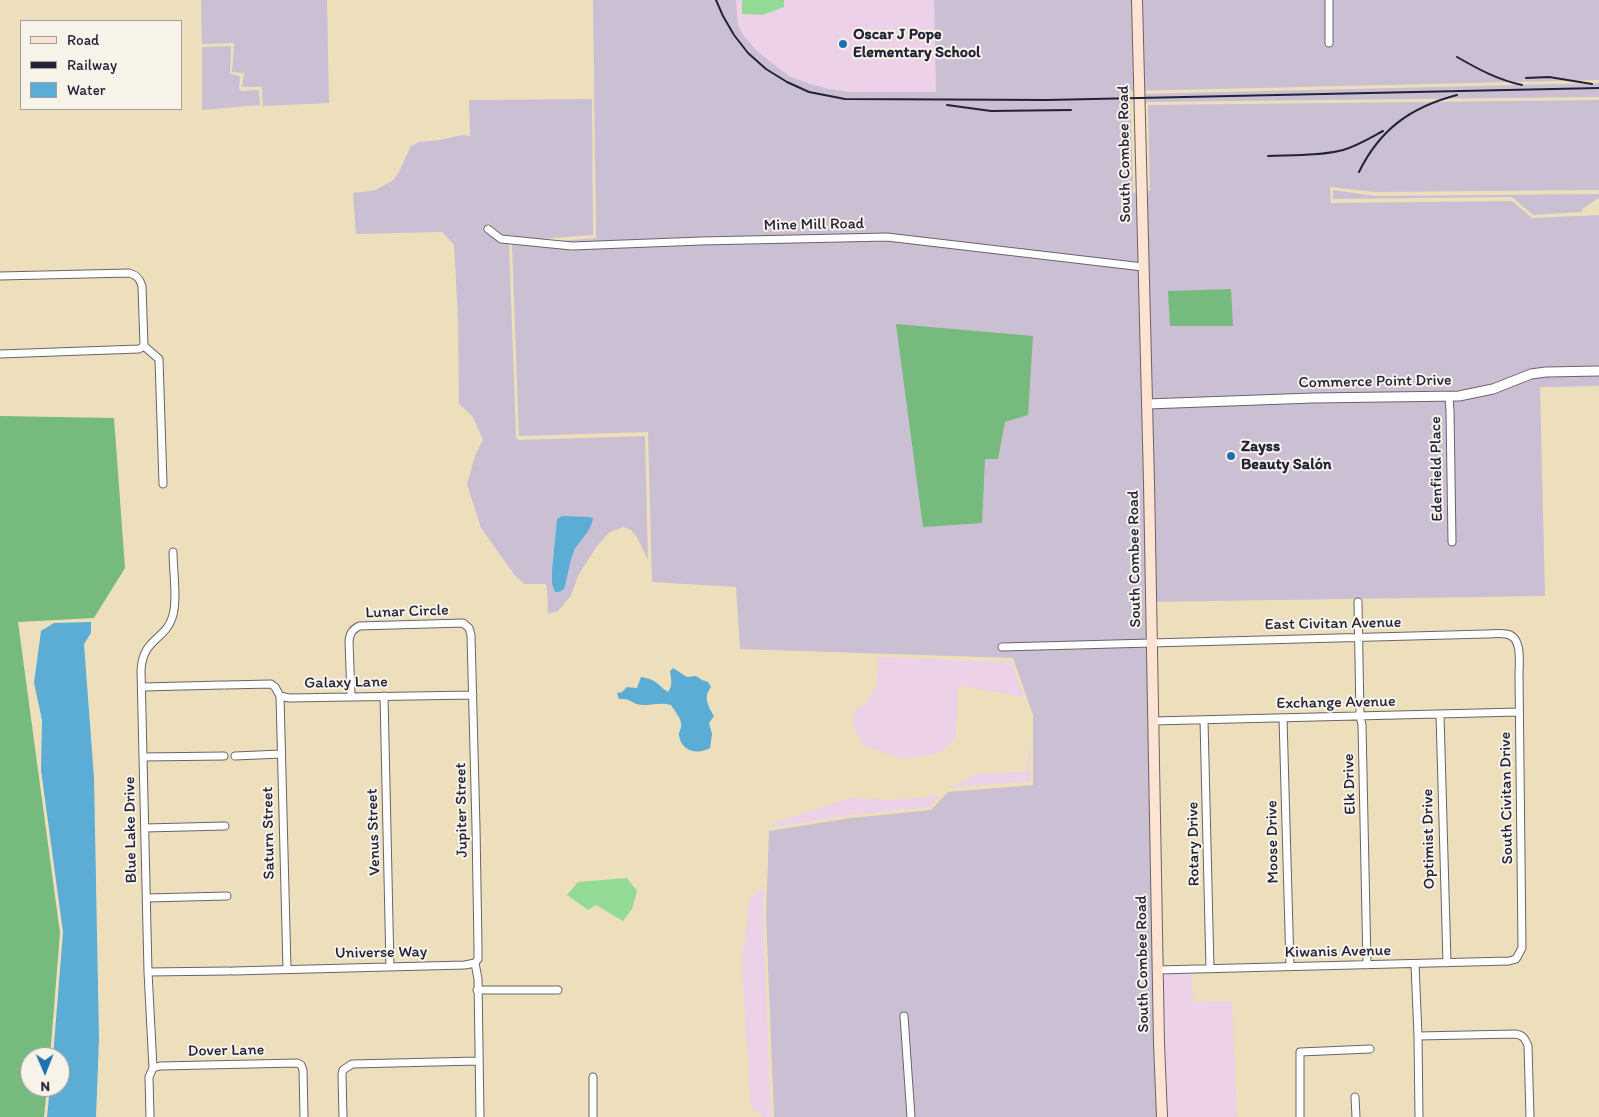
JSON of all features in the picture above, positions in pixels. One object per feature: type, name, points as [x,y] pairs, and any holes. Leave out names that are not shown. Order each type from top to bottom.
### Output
[{"type":"main road","name":"South Combee Road","points":[[1137,0],[1162,1117]]},
{"type":"street","points":[[1329,0],[1329,43]]},
{"type":"street","name":"Mine Mill Road","points":[[488,229],[501,239],[572,246],[691,241],[887,237],[1143,267]]},
{"type":"street","points":[[0,276],[129,273],[140,280],[142,286],[144,346],[160,360],[163,484]]},
{"type":"street","points":[[0,354],[139,350],[144,346]]},
{"type":"street","name":"Commerce Point Drive","points":[[1147,404],[1313,398],[1448,397],[1493,389],[1531,374],[1599,371]]},
{"type":"street","name":"Edenfield Place","points":[[1448,397],[1450,411],[1452,542]]},
{"type":"street","name":"Blue Lake Drive","points":[[150,1117],[149,1077],[152,1068],[148,972],[142,659],[147,649],[166,629],[172,619],[174,606],[173,552]]},
{"type":"street","name":"Elk Drive","points":[[1358,602],[1360,716],[1364,781],[1367,965]]},
{"type":"street","name":"Lunar Circle","points":[[351,696],[349,641],[354,629],[360,626],[463,623],[469,628]]},
{"type":"street","name":"Jupiter Street","points":[[469,628],[471,635],[473,695],[478,947],[478,959],[475,963],[478,979],[480,1117]]},
{"type":"street","name":"East Civitan Avenue","points":[[1002,647],[1486,634],[1508,634],[1514,638]]},
{"type":"street","name":"South Civitan Drive","points":[[1514,638],[1518,645],[1522,948],[1517,957]]},
{"type":"street","name":"Galaxy Lane","points":[[143,686],[271,684],[280,696],[289,698],[473,695]]},
{"type":"street","name":"Saturn Street","points":[[280,696],[287,969]]},
{"type":"street","name":"Venus Street","points":[[384,696],[390,967]]},
{"type":"street","name":"Exchange Avenue","points":[[1153,721],[1519,712]]},
{"type":"street","name":"Optimist Drive","points":[[1440,715],[1447,963]]},
{"type":"street","name":"Moose Drive","points":[[1283,718],[1290,966]]},
{"type":"street","name":"Rotary Drive","points":[[1204,720],[1210,968]]},
{"type":"street","points":[[235,756],[281,754]]},
{"type":"street","points":[[143,757],[224,756]]},
{"type":"street","points":[[145,828],[225,826]]},
{"type":"street","points":[[147,898],[227,896]]},
{"type":"street","name":"Kiwanis Avenue","points":[[1158,970],[1509,962],[1517,957]]},
{"type":"street","name":"Universe Way","points":[[148,972],[465,965],[475,963]]},
{"type":"street","points":[[1415,964],[1419,1117]]},
{"type":"street","points":[[477,990],[558,990]]},
{"type":"street","points":[[904,1016],[911,1117]]},
{"type":"street","points":[[1418,1036],[1515,1034],[1522,1036],[1526,1039],[1528,1046],[1530,1117]]},
{"type":"street","points":[[1300,1117],[1300,1052],[1370,1049]]},
{"type":"street","points":[[343,1117],[342,1074],[345,1068],[352,1064],[478,1061]]},
{"type":"street","name":"Dover Lane","points":[[152,1068],[160,1066],[297,1063],[301,1065],[303,1070],[304,1117]]},
{"type":"street","points":[[593,1077],[594,1117]]},
{"type":"street","points":[[1355,1097],[1356,1117]]},
{"type":"shaded area","points":[[201,0],[327,0],[329,103],[263,106],[262,87],[242,87],[244,73],[232,72],[234,43],[202,44]]},
{"type":"shaded area","points":[[593,0],[736,0],[738,25],[743,35],[758,52],[789,76],[810,84],[849,92],[936,92],[934,0],[1599,0],[1599,80],[1130,91],[1133,193],[1150,191],[1148,105],[1599,100],[1599,190],[1375,192],[1330,187],[1331,203],[1512,201],[1532,218],[1599,215],[1599,386],[1540,387],[1545,596],[1145,602],[1160,1117],[774,1117],[766,914],[769,831],[851,818],[931,810],[948,792],[1033,785],[1033,715],[1013,658],[740,649],[736,587],[652,582],[648,432],[519,436],[512,245],[596,238]]},
{"type":"shaded area","name":"Oscar J Pope Elementary School","points":[[736,0],[934,0],[936,92],[849,92],[810,84],[789,76],[758,52],[743,35],[738,25]]},
{"type":"shaded area","points":[[231,46],[230,74],[240,76],[239,88],[241,91],[259,90],[260,105],[202,110],[202,47]]},
{"type":"shaded area","points":[[1599,83],[1599,97],[1147,102],[1145,105],[1147,188],[1144,188],[1142,94]]},
{"type":"shaded area","points":[[592,99],[593,235],[541,239],[503,235],[488,223],[484,230],[499,242],[509,244],[516,438],[519,440],[645,436],[648,560],[637,537],[631,530],[623,527],[610,532],[597,546],[579,574],[570,597],[558,611],[548,614],[547,586],[545,584],[525,584],[516,577],[481,528],[467,484],[475,456],[483,440],[473,417],[459,404],[458,319],[454,245],[442,232],[356,234],[353,193],[376,190],[393,180],[399,172],[411,146],[419,142],[462,135],[470,136],[469,100]],"holes":[[[557,519],[576,548],[569,564],[565,584],[556,537]]]},
{"type":"shaded area","points":[[1333,190],[1375,196],[1599,194],[1599,198],[1582,209],[1582,212],[1533,215],[1512,197],[1333,199]]},
{"type":"shaded area","points":[[879,657],[1011,662],[1024,697],[958,685],[956,738],[939,753],[901,759],[863,745],[853,725],[855,710],[865,704],[877,685]]},
{"type":"shaded area","points":[[1030,739],[1030,781],[950,788],[979,773],[1026,772]]},
{"type":"shaded area","points":[[940,796],[929,807],[851,815],[774,827],[773,823],[851,798],[889,800]]},
{"type":"shaded area","points":[[764,886],[763,914],[771,1117],[763,1117],[750,1105],[742,960],[750,899]]},
{"type":"shaded area","points":[[1192,973],[1193,1002],[1232,1001],[1237,1117],[1166,1117],[1162,974]]},
{"type":"green space","points":[[742,0],[784,0],[784,7],[762,15],[742,14]]},
{"type":"green space","points":[[1231,289],[1233,326],[1170,326],[1168,291]]},
{"type":"green space","points":[[896,324],[1033,336],[1028,415],[1005,422],[998,459],[985,459],[982,523],[923,527]]},
{"type":"green space","points":[[0,416],[114,418],[125,568],[94,618],[18,622],[60,933],[51,1047],[20,1047],[20,1097],[46,1097],[44,1117],[0,1117]]},
{"type":"green space","points":[[627,878],[637,891],[632,909],[623,921],[596,905],[588,910],[567,895],[578,882]]},
{"type":"water","points":[[562,516],[593,518],[588,531],[575,549],[564,589],[555,592],[552,584],[552,571],[557,519]]},
{"type":"water","points":[[91,622],[91,633],[84,644],[94,778],[99,1039],[96,1117],[47,1117],[49,1097],[70,1097],[70,1047],[54,1047],[63,932],[41,770],[42,720],[34,683],[41,631],[54,623]]},
{"type":"water","points":[[673,668],[687,677],[696,676],[708,682],[711,687],[707,694],[708,705],[714,716],[709,723],[712,734],[710,748],[691,751],[683,745],[679,735],[680,721],[671,705],[642,705],[627,699],[619,699],[617,693],[622,692],[627,687],[637,688],[641,677],[654,681],[668,692],[671,684],[670,671]]},
{"type":"railway","points":[[716,0],[734,35],[748,53],[766,69],[787,82],[809,92],[845,99],[1047,100],[1599,88]]},
{"type":"railway","points":[[1457,57],[1496,77],[1522,85]]},
{"type":"railway","points":[[1526,78],[1549,77],[1592,84]]},
{"type":"railway","points":[[1359,172],[1377,144],[1399,122],[1425,106],[1457,95]]},
{"type":"railway","points":[[947,105],[991,111],[1071,110]]},
{"type":"railway","points":[[1268,156],[1334,152],[1358,144],[1383,131]]},
{"type":"place","name":"Oscar J Pope Elementary School","points":[[843,44]]},
{"type":"place","name":"Zayss Beauty Salón","points":[[1231,456]]}]
